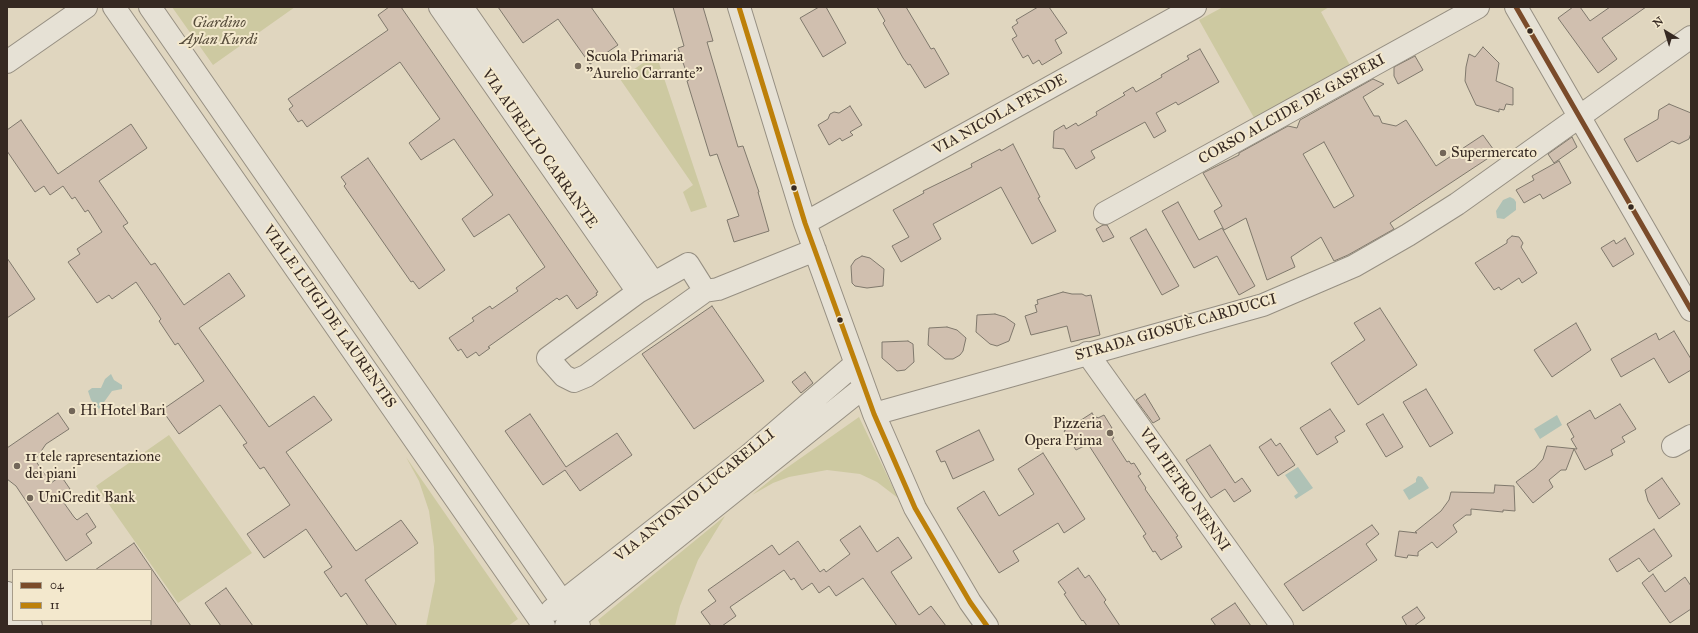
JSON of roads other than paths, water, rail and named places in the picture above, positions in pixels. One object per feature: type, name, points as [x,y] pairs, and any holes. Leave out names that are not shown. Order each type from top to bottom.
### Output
[{"type":"street","points":[[7,62],[86,7]]},
{"type":"street","name":"VIALE LUIGI DE LAURENTIS","points":[[114,7],[538,624]]},
{"type":"street","name":"VIALE LUIGI DE LAURENTIS","points":[[150,7],[563,602],[573,624]]},
{"type":"street","name":"VIA AURELIO CARRANTE","points":[[440,7],[646,287]]},
{"type":"street","name":"VIA AURELIO CARRANTE","points":[[462,7],[646,287]]},
{"type":"street","points":[[739,7],[805,223],[874,414],[915,508],[970,602],[987,626]]},
{"type":"street","name":"VIA NICOLA PENDE","points":[[805,223],[1195,7]]},
{"type":"street","name":"CORSO ALCIDE DE GASPERI","points":[[1105,212],[1478,7]]},
{"type":"street","points":[[1516,7],[1691,310]]},
{"type":"street","name":"STRADA GIOSUÈ CARDUCCI","points":[[874,414],[1087,353],[1263,305],[1354,266],[1408,235],[1457,204],[1578,116],[1691,37]]},
{"type":"street","points":[[705,291],[688,264],[646,287],[548,358],[564,376],[574,381],[586,376],[705,291],[718,289],[815,250]]},
{"type":"street","name":"VIA PIETRO NENNI","points":[[1087,353],[1282,626]]},
{"type":"street","name":"VIA ANTONIO LUCARELLI","points":[[538,624],[563,602],[746,457],[856,364]]},
{"type":"street","name":"VIA ANTONIO LUCARELLI","points":[[573,624],[864,386]]},
{"type":"street","points":[[7,621],[11,626]]},
{"type":"place","name":"Scuola Primaria \"Aurelio Carrante\"","points":[[578,66]]},
{"type":"place","name":"Supermercato","points":[[1443,153]]},
{"type":"place","name":"Hi Hotel Bari","points":[[72,411]]},
{"type":"place","name":"Pizzeria Opera Prima","points":[[1110,433]]},
{"type":"place","name":"11 tele rapresentazione dei piani","points":[[17,466]]},
{"type":"place","name":"UniCredit Bank","points":[[30,498]]},
{"type":"park label","name":"Giardino Aylan Kurdi","points":[[219,32]]}]
